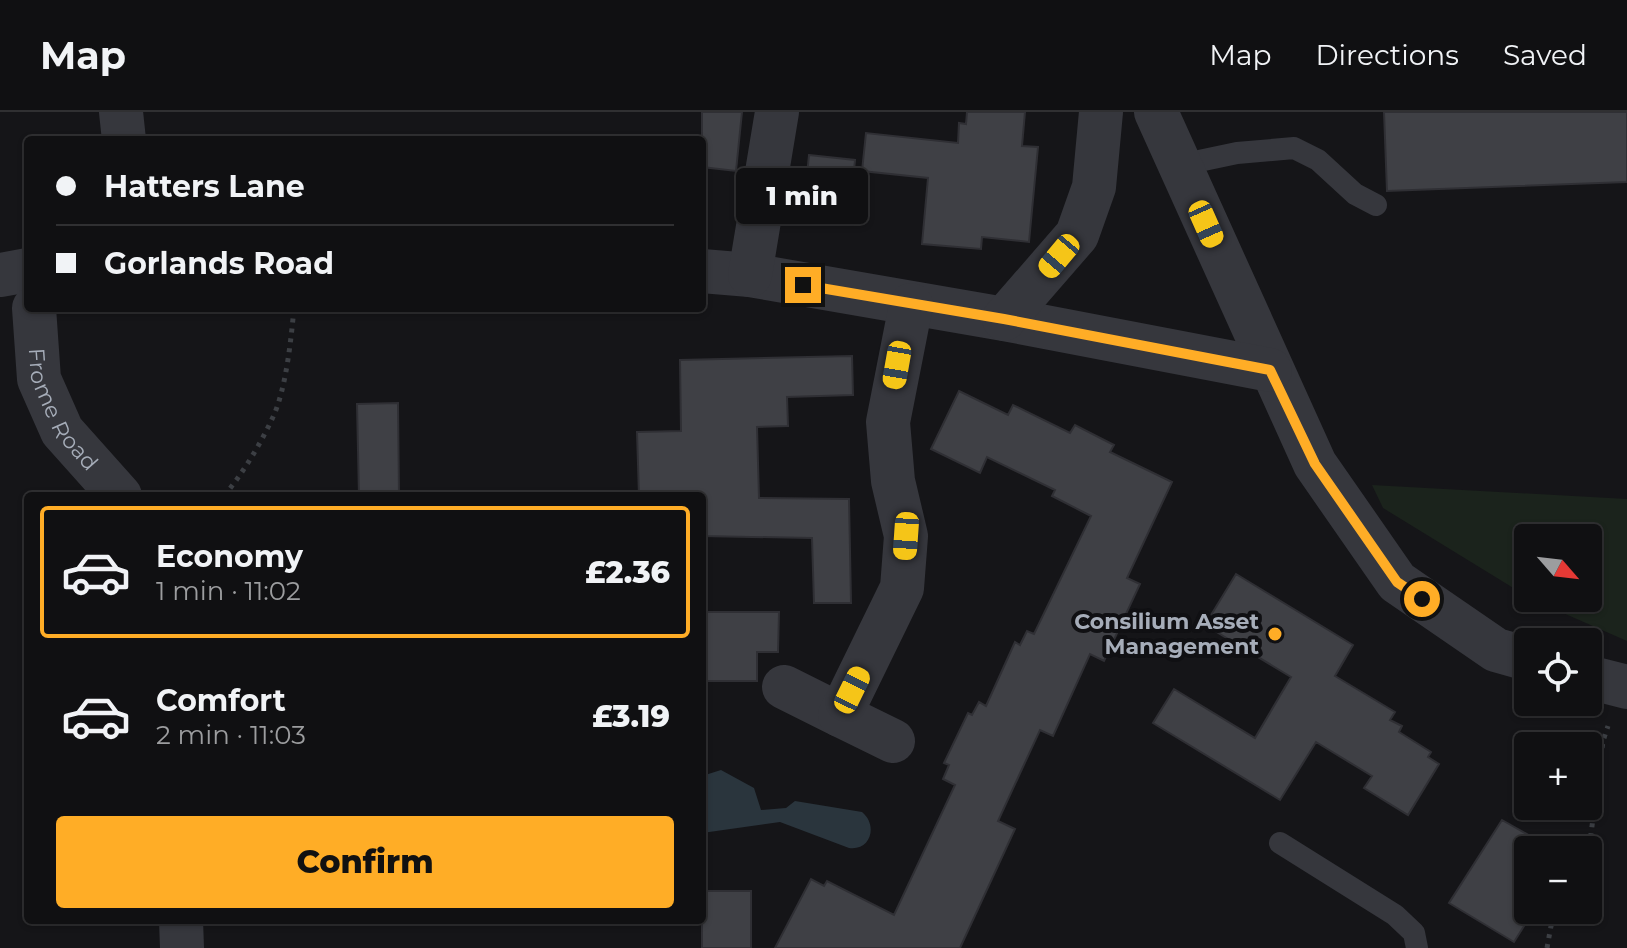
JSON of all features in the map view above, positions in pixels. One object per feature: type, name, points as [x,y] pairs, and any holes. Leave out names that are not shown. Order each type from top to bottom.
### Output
[{"type":"street","points":[[121,112],[124,136]]},
{"type":"street","points":[[750,275],[777,112]]},
{"type":"street","points":[[1004,319],[1077,235],[1094,187],[1101,112]]},
{"type":"street","points":[[1156,112],[1315,464],[1397,582],[1496,650],[1514,655]]},
{"type":"street","points":[[0,275],[24,271]]},
{"type":"street","points":[[706,271],[750,275],[1004,319],[1270,370]]},
{"type":"street","points":[[840,715],[902,588],[906,536],[893,481],[888,422],[911,305]]},
{"type":"street","name":"Frome Road","points":[[34,312],[39,379],[62,431],[116,492]]},
{"type":"street","points":[[784,687],[893,741]]},
{"type":"street","points":[[181,924],[182,948]]},
{"type":"lane","points":[[1180,165],[1237,153],[1294,148],[1318,160],[1355,194],[1376,205]]},
{"type":"lane","points":[[1280,843],[1395,915],[1414,933],[1417,948]]},
{"type":"path","points":[[227,492],[274,415],[291,343],[294,312]]},
{"type":"path","points":[[1591,836],[1612,684]]},
{"type":"path","points":[[1547,948],[1552,924]]},
{"type":"shaded area","points":[[1372,485],[1627,499],[1627,641],[1561,612],[1602,612],[1602,524],[1514,524],[1514,588],[1383,508]]},
{"type":"shaded area","points":[[721,770],[754,788],[761,810],[786,808],[795,801],[862,812],[870,824],[870,836],[863,845],[849,848],[780,822],[706,832],[706,775]]},
{"type":"building","points":[[702,112],[742,112],[736,171],[706,167],[706,136],[702,136]]},
{"type":"building","points":[[967,112],[1025,112],[1022,146],[1038,147],[1029,242],[982,237],[981,249],[922,244],[928,178],[862,171],[866,133],[958,143],[959,123],[966,124]]},
{"type":"building","points":[[1384,112],[1627,112],[1627,182],[1387,191]]},
{"type":"building","points":[[809,155],[855,160],[850,213],[844,212],[843,218],[803,214]]},
{"type":"building","points":[[852,356],[853,395],[787,397],[788,426],[757,427],[759,498],[849,499],[851,603],[814,603],[812,538],[706,536],[706,492],[639,492],[637,432],[681,431],[680,360]]},
{"type":"building","points":[[959,391],[1008,415],[1013,405],[1070,433],[1075,425],[1114,445],[1110,452],[1172,482],[1127,578],[1140,584],[1104,661],[1090,654],[1053,736],[1040,730],[998,821],[1015,829],[960,948],[775,948],[811,879],[824,886],[827,881],[894,915],[955,785],[943,779],[949,765],[944,763],[968,713],[972,715],[979,702],[986,706],[1015,642],[1020,645],[1027,631],[1034,634],[1091,516],[1052,496],[1055,490],[987,457],[980,473],[931,449]]},
{"type":"building","points":[[398,403],[399,492],[359,492],[357,404]]},
{"type":"building","points":[[1236,574],[1353,645],[1335,676],[1395,712],[1390,720],[1402,726],[1399,732],[1431,752],[1428,757],[1439,764],[1408,815],[1364,788],[1372,776],[1316,742],[1280,800],[1153,723],[1174,689],[1255,738],[1291,677],[1205,625]]},
{"type":"building","points":[[706,612],[779,612],[778,652],[757,652],[757,681],[706,681]]},
{"type":"building","points":[[1502,820],[1530,836],[1514,836],[1514,924],[1525,924],[1514,942],[1449,903]]},
{"type":"building","points":[[706,891],[751,891],[751,948],[702,948]]},
{"type":"place","name":"Consilium Asset Management","points":[[1275,634]]},
{"type":"route","points":[[803,285],[1004,319],[1270,370],[1315,464],[1397,582],[1422,599]]}]
